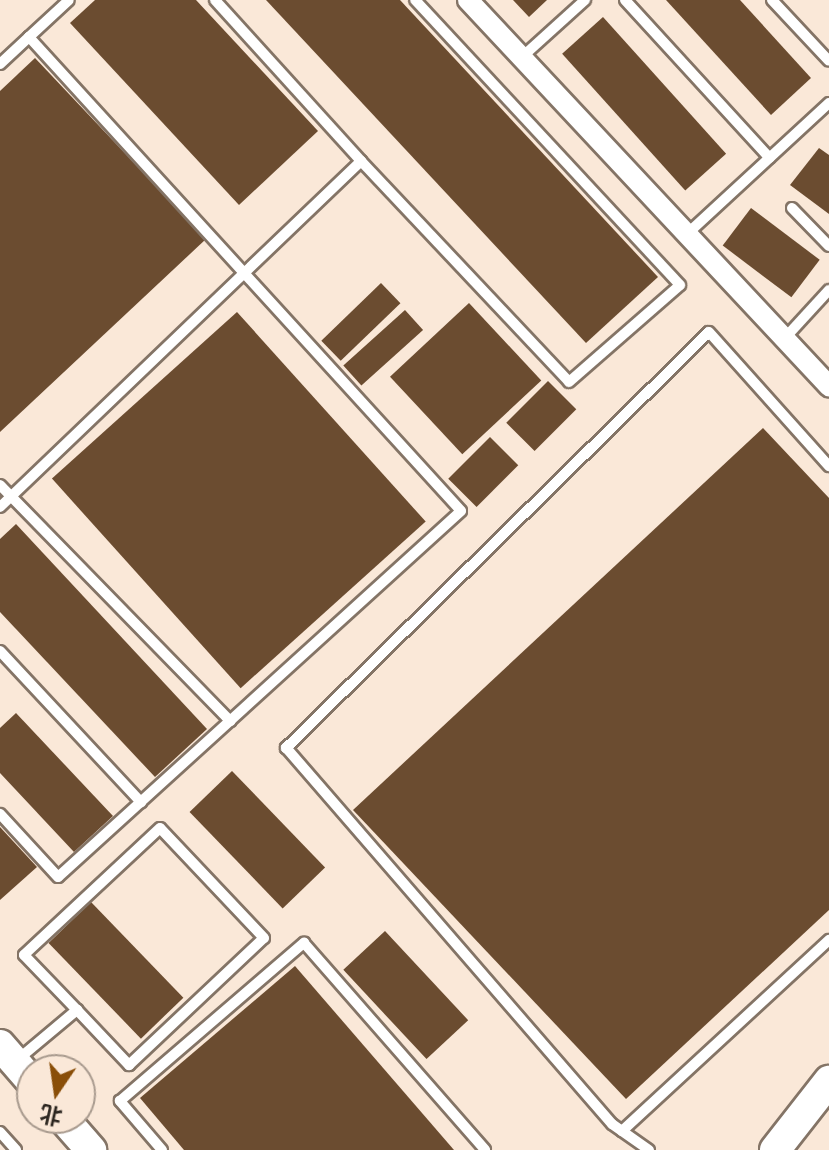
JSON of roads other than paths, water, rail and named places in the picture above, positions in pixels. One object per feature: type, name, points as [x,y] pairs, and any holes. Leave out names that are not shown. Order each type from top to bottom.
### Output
[{"type":"street","points":[[468,0],[829,386]]},
{"type":"street","points":[[775,1150],[829,1081]]},
{"type":"street","points":[[77,1134],[91,1150]]},
{"type":"lane","points":[[0,64],[69,0]]},
{"type":"lane","points":[[215,0],[569,382],[680,285],[415,0]]},
{"type":"lane","points":[[522,57],[585,0]]},
{"type":"lane","points":[[625,0],[770,158]]},
{"type":"lane","points":[[772,0],[829,61]]},
{"type":"lane","points":[[0,814],[58,877],[461,511],[29,37]]},
{"type":"lane","points":[[687,234],[829,103]]},
{"type":"lane","points":[[0,507],[361,161]]},
{"type":"lane","points":[[792,208],[829,246]]},
{"type":"lane","points":[[785,338],[829,290]]},
{"type":"lane","points":[[649,1150],[622,1131],[286,748],[709,332],[829,466]]},
{"type":"lane","points":[[0,485],[230,721]]},
{"type":"lane","points":[[0,651],[141,802]]},
{"type":"lane","points":[[160,828],[264,938],[129,1065],[77,1010],[24,955],[160,828]]},
{"type":"lane","points":[[622,1131],[829,940]]},
{"type":"lane","points":[[162,1150],[120,1101],[304,943],[485,1150]]},
{"type":"lane","points":[[26,1054],[77,1010]]},
{"type":"lane","points":[[0,1132],[16,1150]]}]
